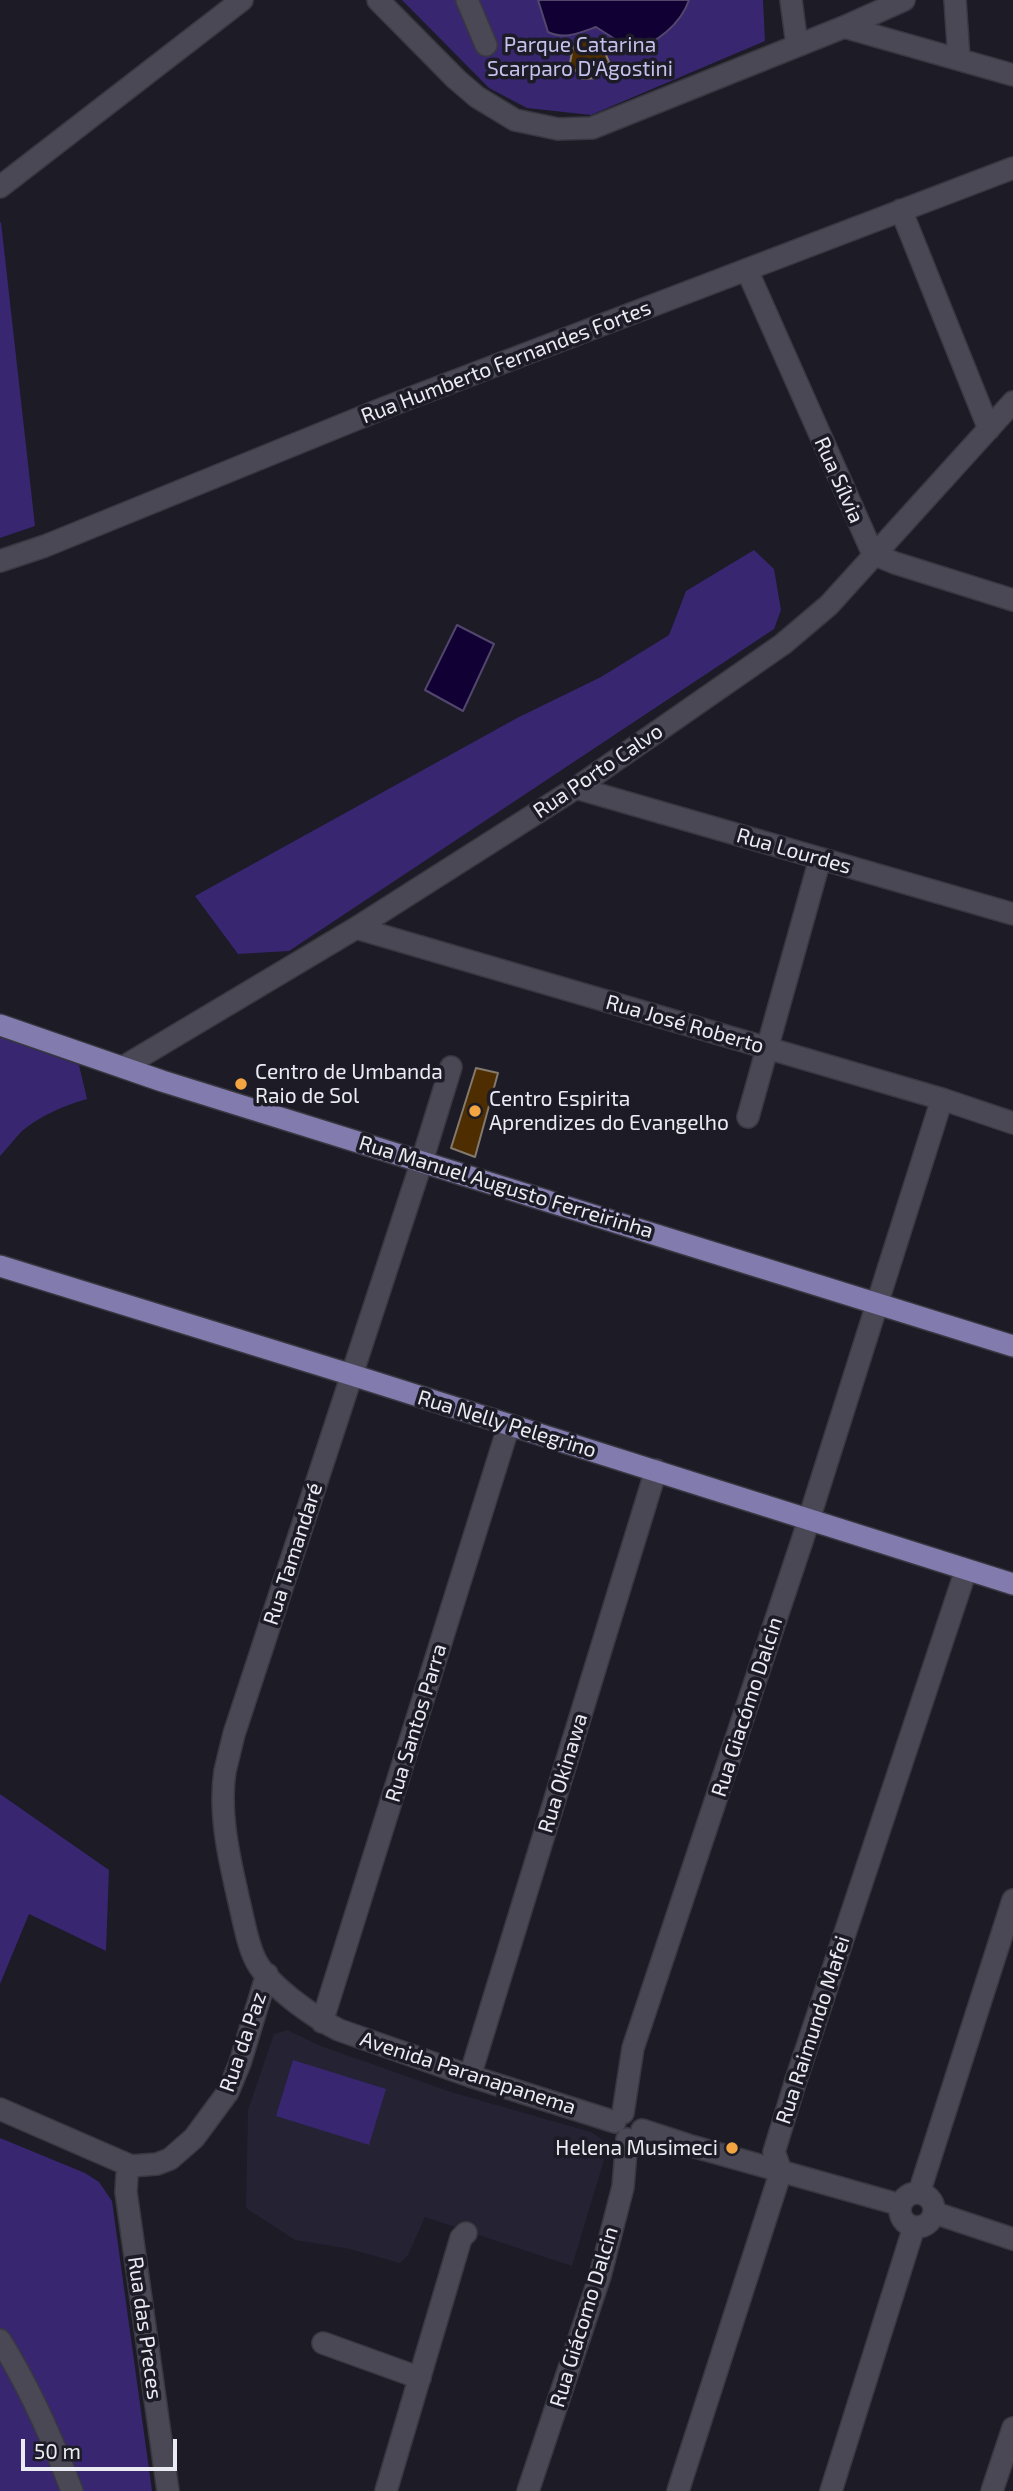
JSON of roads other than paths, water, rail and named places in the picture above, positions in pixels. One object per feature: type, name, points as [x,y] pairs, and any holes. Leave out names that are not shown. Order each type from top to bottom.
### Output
[{"type":"main road","name":"Rua Manuel Augusto Ferreirinha","points":[[9,1028],[123,1067],[1013,1346]]},
{"type":"main road","name":"Rua Nelly Pelegrino","points":[[0,1266],[352,1374],[1013,1584]]},
{"type":"street","points":[[0,187],[242,0]]},
{"type":"street","points":[[379,0],[477,97],[515,120],[558,129],[592,128],[844,27],[904,0]]},
{"type":"street","points":[[467,0],[486,45]]},
{"type":"street","points":[[790,0],[797,45]]},
{"type":"street","points":[[955,0],[959,59]]},
{"type":"street","points":[[844,27],[1013,75]]},
{"type":"street","name":"Rua Humberto Fernandes Fortes","points":[[0,561],[45,546],[395,404],[1013,168]]},
{"type":"street","points":[[901,210],[989,429]]},
{"type":"street","name":"Rua Sílvia","points":[[747,270],[873,554]]},
{"type":"street","name":"Rua Porto Calvo","points":[[123,1067],[356,928],[576,788],[783,643],[829,605],[1013,402]]},
{"type":"street","points":[[873,554],[1013,600]]},
{"type":"street","name":"Rua Lourdes","points":[[576,788],[1013,914]]},
{"type":"street","points":[[748,1117],[820,859]]},
{"type":"street","name":"Rua José Roberto","points":[[356,928],[768,1048],[1013,1123]]},
{"type":"street","points":[[0,1011],[9,1028]]},
{"type":"street","name":"Rua Tamandaré","points":[[322,2022],[287,1995],[259,1966],[246,1932],[232,1873],[224,1816],[225,1773],[234,1734],[451,1067]]},
{"type":"street","points":[[876,1302],[942,1100]]},
{"type":"street","name":"Rua Giacómo Dalcin","points":[[627,2126],[634,2048],[808,1520],[876,1302]]},
{"type":"street","name":"Rua Santos Parra","points":[[322,2022],[509,1425]]},
{"type":"street","name":"Rua Okinawa","points":[[470,2076],[656,1471]]},
{"type":"street","name":"Rua Raimundo Mafei","points":[[678,2491],[781,2171],[774,2152],[777,2140],[966,1570]]},
{"type":"street","points":[[919,2193],[1013,1900]]},
{"type":"street","name":"Rua da Paz","points":[[0,2109],[131,2165],[158,2164],[170,2159],[194,2138],[228,2092],[240,2063],[267,1974]]},
{"type":"street","name":"Avenida Paranapanema","points":[[322,2022],[470,2076],[627,2126],[901,2205]]},
{"type":"street","name":"Rua Giácomo Dalcin","points":[[528,2491],[600,2276],[623,2187],[627,2126]]},
{"type":"street","name":"Rua das Preces","points":[[131,2165],[127,2175],[126,2192],[168,2491]]},
{"type":"street","points":[[919,2193],[925,2194],[933,2202],[934,2213],[926,2225],[914,2227],[901,2216],[901,2205],[908,2196],[919,2193]]},
{"type":"street","points":[[934,2213],[1013,2239]]},
{"type":"street","points":[[831,2491],[914,2227]]},
{"type":"street","points":[[386,2491],[461,2238],[466,2233]]},
{"type":"street","points":[[0,2340],[51,2434],[72,2491]]},
{"type":"street","points":[[323,2343],[420,2378]]},
{"type":"street","points":[[992,2491],[1013,2428]]},
{"type":"place","name":"Centro de Umbanda Raio de Sol","points":[[241,1084]]},
{"type":"place","name":"Centro Espirita Aprendizes do Evangelho","points":[[475,1111]]},
{"type":"place","name":"Helena Musimeci","points":[[732,2148]]},
{"type":"park label","name":"Parque Catarina Scarparo D'Agostini","points":[[580,57]]}]
